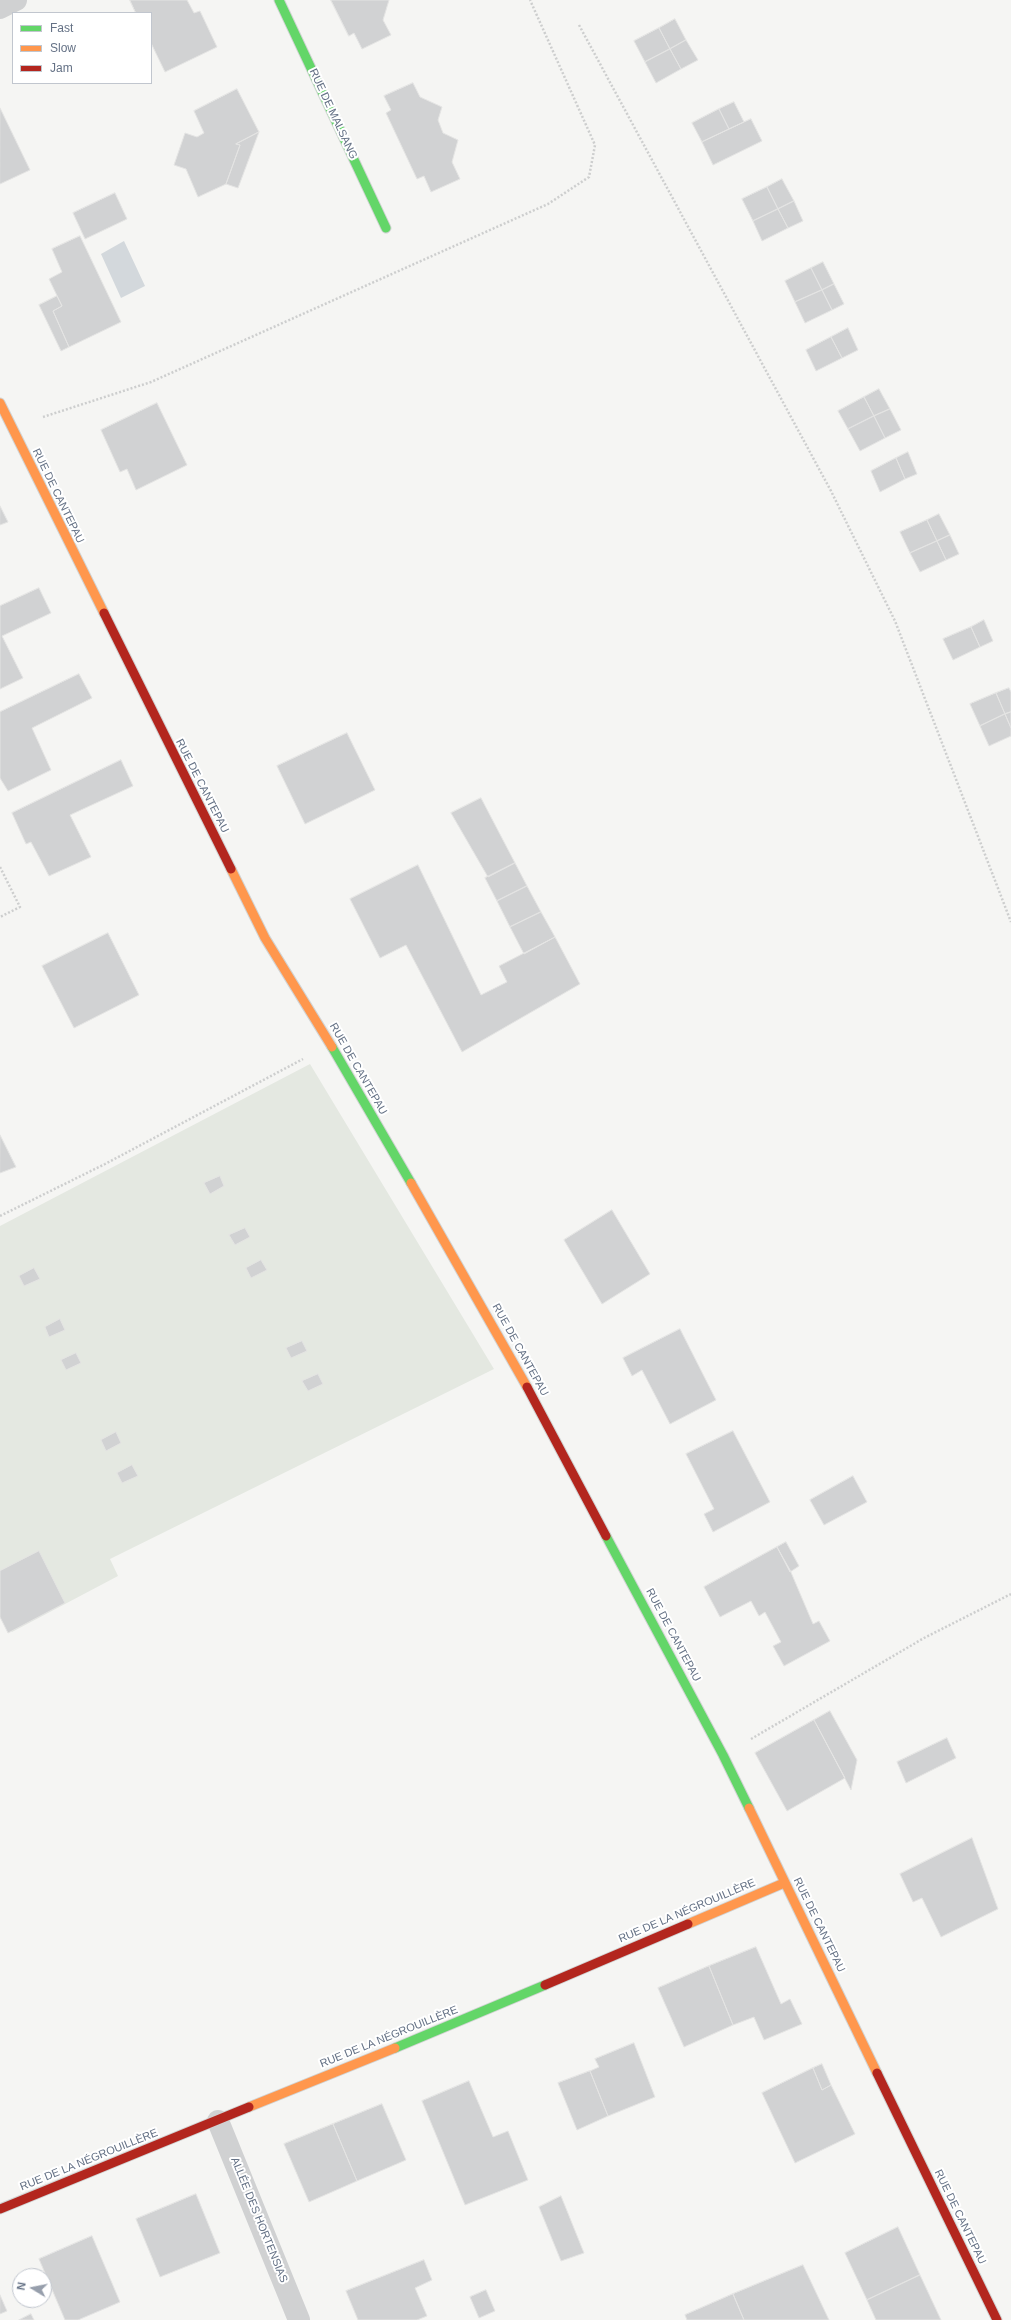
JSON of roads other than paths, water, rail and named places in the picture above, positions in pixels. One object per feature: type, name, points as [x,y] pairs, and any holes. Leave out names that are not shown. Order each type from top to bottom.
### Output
[{"type":"street","points":[[0,8],[16,0]]},
{"type":"street","name":"RUE DE MALSANG","points":[[279,0],[386,228]]},
{"type":"street","name":"RUE DE CANTEPAU","points":[[0,403],[265,938],[330,1044],[515,1364],[723,1755],[996,2320]]},
{"type":"street","name":"RUE DE LA NÉGROUILLÈRE","points":[[0,2209],[473,2016],[784,1883]]},
{"type":"street","name":"ALLÉE DES HORTENSIAS","points":[[218,2121],[299,2320]]}]
